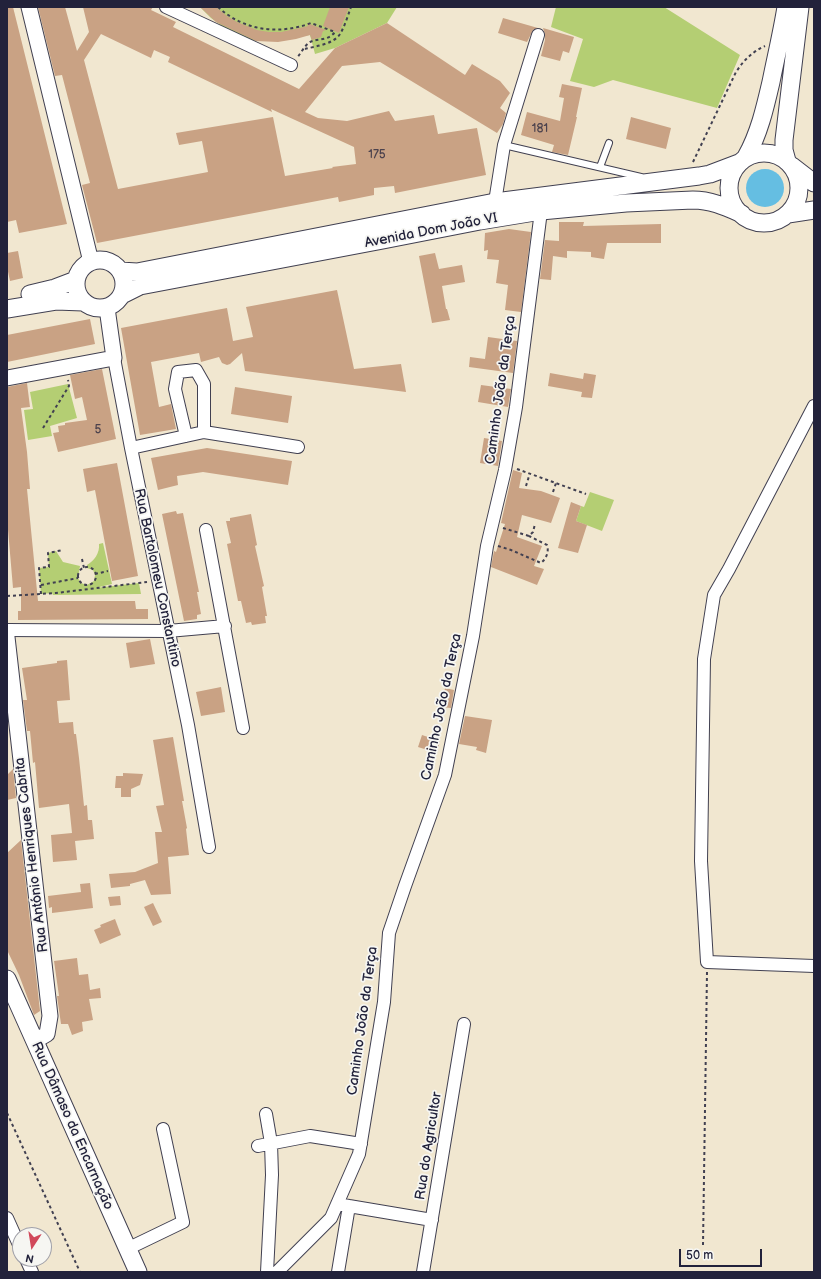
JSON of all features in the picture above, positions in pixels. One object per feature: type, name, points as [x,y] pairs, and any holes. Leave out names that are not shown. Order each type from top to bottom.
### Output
[{"type":"main road","points":[[742,214],[733,204],[729,188],[731,175],[743,160],[758,133],[781,39],[786,7]]},
{"type":"main road","points":[[788,214],[796,203],[799,190],[798,177],[789,163],[784,150],[784,140],[800,7]]},
{"type":"main road","name":"Avenida Dom João VI","points":[[120,271],[137,272],[495,202],[710,174],[759,153],[778,155],[814,183]]},
{"type":"main road","name":"Avenida Dom João VI","points":[[122,295],[140,286],[480,221],[541,211],[626,203],[700,200],[725,206],[752,220],[763,222],[776,220],[788,214],[814,210]]},
{"type":"main road","points":[[99,260],[107,261],[120,271],[124,282],[122,295],[118,301],[107,308],[94,308],[83,302],[78,296],[76,280],[79,272],[84,266],[99,260]]},
{"type":"main road","points":[[7,299],[56,288],[76,280]]},
{"type":"main road","points":[[7,309],[56,301],[83,302]]},
{"type":"main road","name":"Rua Dâmaso da Encarnação","points":[[7,979],[138,1272]]},
{"type":"street","points":[[28,7],[91,262]]},
{"type":"street","points":[[166,7],[291,65]]},
{"type":"street","points":[[495,202],[504,145],[538,35]]},
{"type":"street","name":"Caminho João da Terça","points":[[276,1272],[331,1218],[359,1154],[384,1002],[389,933],[404,886],[445,775],[473,636],[487,546],[506,465],[516,407],[541,211]]},
{"type":"street","name":"Rua Bartolomeu Constantino","points":[[107,308],[114,358],[131,448],[188,725],[209,847]]},
{"type":"street","points":[[7,378],[114,358]]},
{"type":"street","points":[[186,436],[175,389],[178,372],[196,370],[204,384],[204,432]]},
{"type":"street","points":[[814,406],[730,569],[714,595],[704,659],[701,861],[707,962],[814,966]]},
{"type":"street","points":[[131,448],[204,432],[298,447]]},
{"type":"street","points":[[206,530],[243,728]]},
{"type":"street","points":[[7,630],[168,632],[225,626]]},
{"type":"street","name":"Rua António Henriques Cabrita","points":[[7,637],[50,1016],[47,1034],[35,1042]]},
{"type":"street","name":"Rua do Agricultor","points":[[423,1272],[464,1024]]},
{"type":"street","points":[[266,1114],[271,1143],[272,1175],[267,1272]]},
{"type":"street","points":[[127,1249],[183,1222],[163,1129]]},
{"type":"street","points":[[258,1146],[310,1136],[361,1144]]},
{"type":"street","points":[[337,1204],[432,1220]]},
{"type":"street","points":[[338,1272],[349,1206]]},
{"type":"street","points":[[7,1218],[12,1229]]},
{"type":"lane","points":[[600,168],[610,144]]},
{"type":"lane","points":[[504,145],[656,182]]},
{"type":"path","points":[[218,7],[228,16],[258,28],[281,30],[296,28],[311,23],[335,32],[327,38],[310,42],[291,65]]},
{"type":"path","points":[[304,49],[325,44],[336,38],[340,34],[351,7]]},
{"type":"path","points":[[691,167],[742,62],[751,54],[766,45]]},
{"type":"path","points":[[43,428],[69,386],[65,367]]},
{"type":"path","points":[[506,465],[586,494]]},
{"type":"path","points":[[526,486],[530,474]]},
{"type":"path","points":[[553,492],[556,483]]},
{"type":"path","points":[[530,536],[533,532],[535,524]]},
{"type":"path","points":[[487,546],[497,546],[511,550],[542,563],[546,559],[548,548],[547,545],[530,536],[492,525]]},
{"type":"path","points":[[41,594],[39,568],[49,567],[48,553],[63,550]]},
{"type":"path","points":[[82,559],[84,568]]},
{"type":"path","points":[[88,585],[94,581],[95,574],[91,569],[84,568],[79,572],[78,578],[83,584],[88,585],[90,589]]},
{"type":"path","points":[[95,574],[108,571]]},
{"type":"path","points":[[40,586],[78,578]]},
{"type":"path","points":[[7,596],[90,589],[158,580]]},
{"type":"path","points":[[703,1245],[707,962]]},
{"type":"path","points":[[7,1113],[80,1272]]},
{"type":"green space","points":[[200,7],[397,7],[387,23],[335,48],[315,54],[310,35],[256,41],[241,37],[226,29],[211,18]]},
{"type":"green space","points":[[556,7],[664,7],[740,55],[717,108],[613,80],[594,87],[570,81],[583,39],[551,27]]},
{"type":"green space","points":[[68,384],[77,418],[50,426],[52,436],[28,440],[24,410],[33,409],[30,392]]},
{"type":"green space","points":[[590,492],[614,500],[602,531],[576,521],[581,506],[584,507]]},
{"type":"green space","points":[[103,543],[112,584],[95,588],[139,583],[141,594],[41,594],[39,568],[49,567],[48,553],[56,551],[63,562],[80,566],[78,578],[81,583],[87,585],[94,581],[95,575],[93,570],[87,568],[87,565],[99,551],[99,544]]},
{"type":"water","points":[[765,169],[778,175],[784,188],[778,201],[765,207],[752,201],[746,188],[752,175]]},
{"type":"building","points":[[7,7],[13,7],[67,224],[19,233],[16,220],[7,222]]},
{"type":"building","points":[[38,7],[65,7],[77,51],[89,32],[83,7],[153,7],[151,10],[176,22],[173,27],[299,89],[335,48],[387,23],[465,75],[472,64],[500,81],[510,93],[500,108],[506,113],[503,124],[497,133],[380,62],[342,66],[305,112],[318,118],[347,121],[389,111],[395,121],[434,115],[438,134],[477,128],[486,175],[395,193],[394,186],[374,188],[374,195],[339,202],[338,197],[97,243],[82,185],[90,183],[62,75],[55,76]],"holes":[[[101,34],[151,58],[154,50],[170,57],[168,62],[272,112],[271,109],[354,147],[356,164],[285,176],[273,117],[176,133],[179,145],[202,141],[208,172],[118,189],[84,60]]]},
{"type":"building","points":[[200,7],[216,7],[237,22],[257,30],[281,32],[308,26],[307,23],[326,30],[323,31],[321,37],[312,40],[310,35],[278,42],[256,41],[216,22]]},
{"type":"building","points":[[330,7],[349,7],[339,33],[323,26]]},
{"type":"building","points":[[503,18],[538,28],[533,30],[527,42],[498,33]]},
{"type":"building","points":[[543,28],[574,37],[569,53],[563,51],[560,61],[541,56],[545,40]]},
{"type":"building","points":[[562,84],[582,88],[568,155],[552,152],[554,145],[521,135],[527,112],[560,121],[564,98],[559,97]]},
{"type":"building","points":[[631,117],[671,128],[666,149],[626,139]]},
{"type":"building","points":[[559,222],[584,222],[583,226],[661,224],[661,243],[607,243],[604,259],[591,257],[591,252],[567,251],[567,258],[553,256],[551,280],[540,279],[545,240],[559,241]]},
{"type":"building","points":[[509,229],[531,232],[521,312],[505,310],[508,285],[496,283],[499,260],[487,259],[488,250],[484,251],[485,233]]},
{"type":"building","points":[[18,251],[23,278],[10,281],[7,267],[7,253]]},
{"type":"building","points":[[435,253],[439,269],[462,265],[465,282],[442,286],[446,309],[450,320],[432,323],[419,256]]},
{"type":"building","points":[[337,290],[354,369],[401,364],[406,392],[245,371],[242,353],[227,365],[222,363],[219,357],[201,362],[199,353],[151,362],[159,407],[171,404],[176,429],[140,435],[121,328],[227,308],[233,341],[253,337],[246,307]]},
{"type":"building","points":[[90,319],[95,344],[7,362],[7,335]]},
{"type":"building","points":[[488,337],[517,341],[513,373],[469,367],[470,357],[485,359]]},
{"type":"building","points":[[102,369],[116,439],[58,452],[53,433],[59,432],[58,426],[65,425],[65,423],[87,420],[82,397],[75,399],[70,375]]},
{"type":"building","points":[[550,373],[583,379],[584,373],[596,375],[592,398],[581,397],[582,392],[548,386]]},
{"type":"building","points":[[27,383],[30,407],[21,408],[27,452],[30,489],[27,489],[38,601],[135,601],[136,609],[148,609],[148,619],[18,620],[18,611],[21,611],[21,587],[13,588],[7,518],[7,387]]},
{"type":"building","points":[[481,385],[511,389],[508,407],[478,402]]},
{"type":"building","points":[[235,387],[292,396],[288,423],[231,414]]},
{"type":"building","points":[[484,438],[502,441],[498,466],[480,463]]},
{"type":"building","points":[[207,448],[292,461],[288,485],[203,472],[177,476],[178,485],[158,490],[151,458]]},
{"type":"building","points":[[117,463],[138,576],[112,581],[95,490],[87,492],[83,469]]},
{"type":"building","points":[[513,470],[522,473],[519,488],[541,491],[560,498],[551,523],[522,515],[517,537],[542,546],[534,566],[544,569],[537,585],[491,567],[494,551],[496,552],[505,524],[501,523]]},
{"type":"building","points":[[571,502],[581,506],[576,521],[587,525],[578,553],[558,548]]},
{"type":"building","points":[[176,511],[177,514],[183,513],[199,592],[197,592],[201,614],[197,615],[197,619],[184,621],[162,514]]},
{"type":"building","points":[[251,514],[257,545],[255,546],[264,586],[262,587],[267,616],[265,616],[266,623],[252,625],[251,622],[246,623],[241,601],[238,601],[227,544],[231,543],[226,521],[230,521],[230,518]]},
{"type":"building","points":[[150,639],[155,664],[130,668],[126,643]]},
{"type":"building","points":[[67,660],[70,700],[57,701],[59,723],[73,722],[74,734],[76,734],[84,806],[87,805],[88,820],[92,820],[94,839],[75,841],[77,860],[53,862],[51,835],[72,833],[69,804],[39,808],[35,762],[33,763],[30,731],[27,731],[23,700],[27,700],[22,668],[57,663],[57,661]]},
{"type":"building","points":[[221,687],[225,712],[201,716],[196,692]]},
{"type":"building","points":[[445,688],[454,690],[451,708],[441,707]]},
{"type":"building","points":[[465,716],[492,720],[486,753],[476,750],[477,747],[459,744]]},
{"type":"building","points":[[422,735],[440,741],[437,753],[418,747]]},
{"type":"building","points":[[173,737],[184,801],[182,801],[187,828],[189,855],[168,857],[171,894],[151,895],[145,880],[130,884],[130,886],[111,888],[109,874],[135,872],[158,863],[155,832],[162,832],[156,806],[164,805],[153,740]]},
{"type":"building","points":[[13,769],[16,798],[7,800],[7,775]]},
{"type":"building","points":[[123,773],[143,774],[140,785],[131,789],[131,797],[121,797],[121,788],[115,788],[116,776],[123,776]]},
{"type":"building","points":[[21,840],[40,1011],[34,1015],[19,975],[7,950],[7,853]]},
{"type":"building","points":[[90,883],[93,908],[52,913],[52,907],[49,908],[48,896],[81,892],[80,884]]},
{"type":"building","points":[[120,896],[121,905],[110,906],[108,897]]},
{"type":"building","points":[[153,903],[162,922],[153,926],[144,907]]},
{"type":"building","points":[[115,919],[121,935],[100,944],[94,930],[101,927],[100,925]]},
{"type":"building","points":[[77,958],[79,975],[88,974],[90,990],[100,988],[101,998],[89,999],[93,1020],[82,1022],[83,1031],[72,1035],[68,1024],[61,1024],[54,961]]}]
